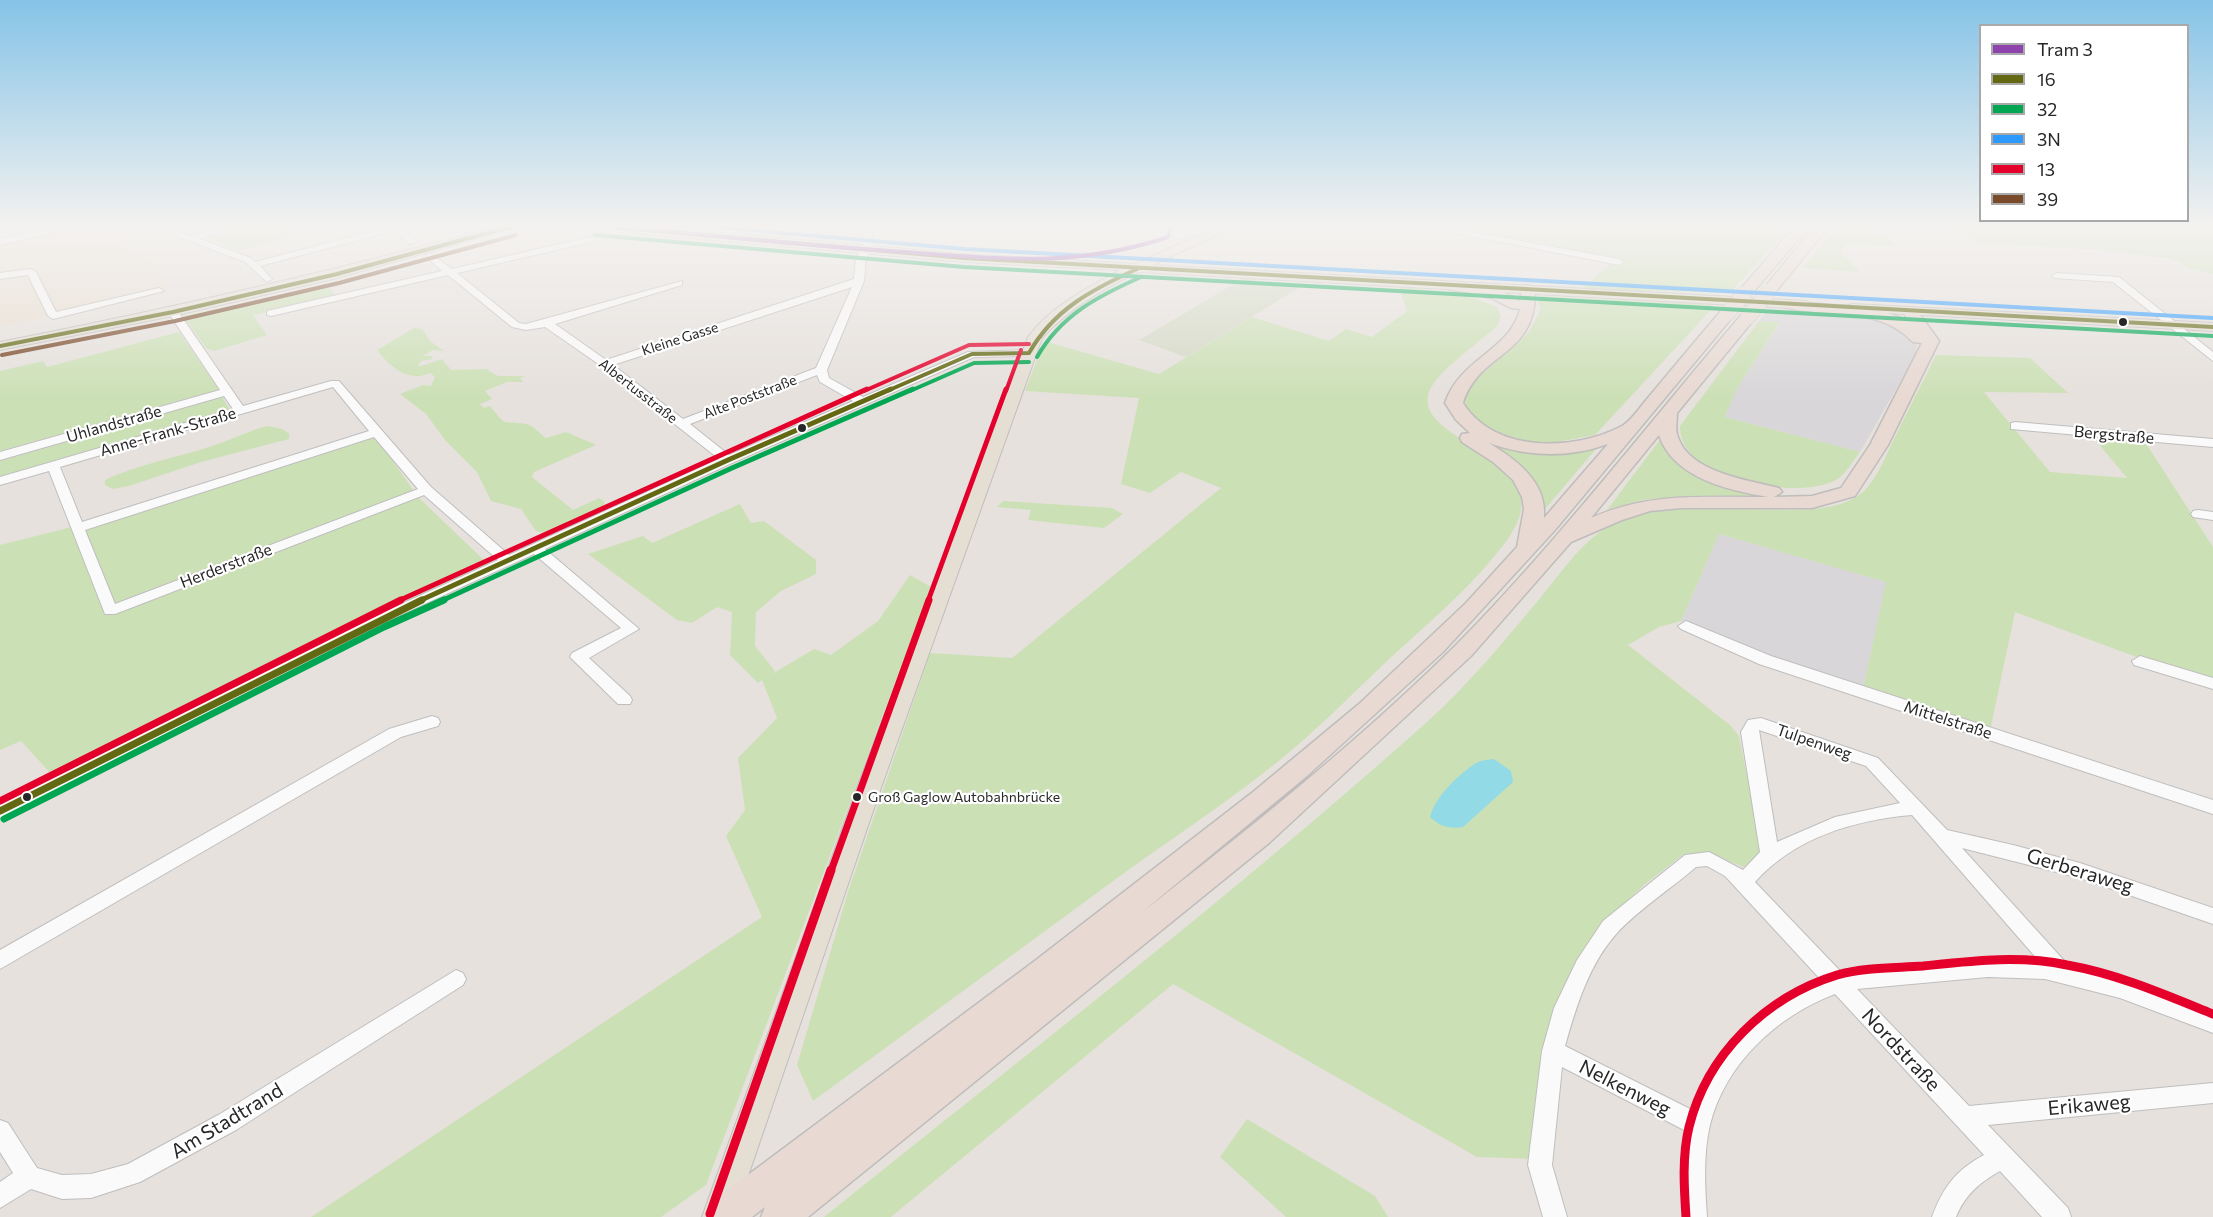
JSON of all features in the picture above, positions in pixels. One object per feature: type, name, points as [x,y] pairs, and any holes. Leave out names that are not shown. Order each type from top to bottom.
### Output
[{"type":"highway","points":[[720,1217],[1052,966],[1320,751],[1434,647],[1527,548],[1754,283]]},
{"type":"highway","points":[[786,1212],[1259,836],[1463,651],[1562,540],[1776,283]]},
{"type":"highway","points":[[1454,286],[1496,294],[1519,295],[1530,308],[1526,322],[1460,387],[1454,403],[1457,410],[1472,425],[1492,437],[1540,448],[1572,448],[1629,430]]},
{"type":"highway","points":[[1519,295],[1509,327],[1455,374],[1442,389],[1440,406],[1450,421],[1506,463],[1528,489],[1534,508],[1527,548]]},
{"type":"highway","points":[[1789,304],[1812,310],[1884,315],[1911,329]]},
{"type":"highway","points":[[1903,311],[1926,354]]},
{"type":"highway","points":[[1562,540],[1614,515],[1660,503],[1706,501],[1802,503],[1832,499],[1846,493],[1860,476],[1926,354],[1931,340],[1903,311]]},
{"type":"highway","points":[[1668,412],[1669,439],[1686,460],[1719,479],[1761,491],[1798,494],[1831,490],[1860,476]]},
{"type":"main road","points":[[0,340],[277,283]]},
{"type":"main road","points":[[0,346],[173,312],[299,283]]},
{"type":"main road","points":[[720,1217],[871,782],[1035,337],[1046,321],[1060,310],[1112,283]]},
{"type":"main road","points":[[1394,283],[1454,286]]},
{"type":"main road","points":[[1519,295],[1690,299],[2213,327]]},
{"type":"street","points":[[36,283],[53,316],[159,291]]},
{"type":"street","points":[[271,313],[410,283]]},
{"type":"street","points":[[461,283],[516,326],[526,327],[547,323],[678,283]]},
{"type":"street","name":"Kleine Gasse","points":[[604,364],[853,283]]},
{"type":"street","points":[[858,283],[821,370],[824,380],[863,402]]},
{"type":"street","points":[[2121,283],[2213,358]]},
{"type":"street","points":[[173,312],[240,411]]},
{"type":"street","name":"Albertusstraße","points":[[547,323],[729,460]]},
{"type":"street","points":[[0,811],[380,619],[729,460],[972,354],[1029,353]]},
{"type":"street","name":"Alte Poststraße","points":[[680,424],[821,370]]},
{"type":"street","name":"Anne-Frank-Straße","points":[[0,481],[335,383],[378,432]]},
{"type":"street","name":"Uhlandstraße","points":[[0,456],[227,392]]},
{"type":"street","name":"Bergstraße","points":[[2015,426],[2213,443]]},
{"type":"street","points":[[77,528],[378,432],[426,490],[507,560]]},
{"type":"street","name":"Herderstraße","points":[[53,465],[110,611],[426,490]]},
{"type":"street","points":[[2198,514],[2213,516]]},
{"type":"street","points":[[534,547],[631,628],[578,657],[624,700]]},
{"type":"street","name":"Mittelstraße","points":[[1686,626],[1766,660],[2213,807]]},
{"type":"street","points":[[2140,661],[2213,684]]},
{"type":"street","points":[[0,960],[395,734],[432,722]]},
{"type":"street","name":"Tulpenweg","points":[[1770,854],[1749,732],[1754,724],[1761,724],[1872,762],[1944,837],[2061,972]]},
{"type":"street","points":[[1742,883],[1770,854],[1831,826],[1872,814],[1916,808]]},
{"type":"street","name":"Gerberaweg","points":[[1944,837],[2008,849],[2070,866],[2213,916]]},
{"type":"street","name":"Nordstraße","points":[[1555,1217],[1540,1165],[1553,1051],[1565,1008],[1584,966],[1610,927],[1692,860],[1709,859],[1732,871],[2059,1217]]},
{"type":"street","points":[[1695,1217],[1693,1172],[1698,1125],[1711,1089],[1748,1039],[1767,1021],[1798,1001],[1839,984],[1984,968],[2061,972],[2157,1001],[2213,1024]]},
{"type":"street","name":"Am Stadtrand","points":[[30,1177],[62,1187],[91,1186],[132,1174],[228,1122],[456,979]]},
{"type":"street","name":"Nelkenweg","points":[[1553,1051],[1698,1125]]},
{"type":"street","name":"Erikaweg","points":[[1964,1116],[2213,1093]]},
{"type":"street","points":[[0,1131],[30,1177],[0,1196]]},
{"type":"street","points":[[1944,1217],[1952,1194],[1976,1170],[2002,1158]]},
{"type":"shaded area","points":[[0,283],[167,283],[170,287],[0,327]]},
{"type":"shaded area","points":[[1768,309],[1873,315],[1911,334],[1917,343],[1916,354],[1860,452],[1725,417],[1736,390],[1780,323],[1759,321]]},
{"type":"shaded area","points":[[1719,534],[1887,582],[1863,689],[1775,659],[1681,621]]},
{"type":"green space","points":[[1236,283],[1302,286],[1186,357],[1139,340]]},
{"type":"green space","points":[[1589,283],[1739,283],[1730,293],[1582,289]]},
{"type":"green space","points":[[327,286],[338,297],[253,315],[267,335],[214,351],[206,348],[183,316]]},
{"type":"green space","points":[[1398,286],[1464,294],[1497,307],[1501,317],[1497,326],[1450,366],[1434,384],[1429,392],[1430,410],[1442,425],[1504,469],[1518,487],[1522,509],[1510,536],[1497,554],[1451,602],[1280,760],[813,1101],[797,1065],[848,892],[930,653],[1012,658],[1221,488],[1181,472],[1150,493],[1121,484],[1139,398],[1025,391],[1044,341],[1159,374],[1252,317],[1329,341],[1346,329],[1372,337],[1407,311]]},
{"type":"green space","points":[[1542,296],[1713,305],[1710,311],[1595,435],[1552,443],[1523,441],[1480,425],[1465,405],[1469,386],[1529,332],[1541,309],[1537,299]]},
{"type":"green space","points":[[1759,321],[1780,322],[1736,390],[1725,417],[1860,452],[1836,480],[1818,486],[1795,488],[1743,481],[1718,472],[1698,460],[1685,445],[1680,426]]},
{"type":"green space","points":[[414,328],[422,329],[430,341],[444,351],[433,350],[423,356],[432,356],[432,359],[421,361],[418,367],[442,359],[451,370],[486,369],[498,376],[525,376],[520,378],[523,382],[507,382],[485,391],[492,399],[480,404],[484,408],[490,406],[505,422],[529,425],[546,438],[566,432],[596,445],[534,472],[532,477],[573,510],[599,498],[605,502],[602,509],[551,535],[536,531],[521,509],[491,501],[477,472],[445,440],[426,414],[400,394],[423,385],[431,386],[435,377],[430,373],[415,376],[400,372],[377,350]]},
{"type":"green space","points":[[179,332],[219,390],[204,397],[202,394],[0,451],[0,371],[43,361],[47,367]]},
{"type":"green space","points":[[1936,355],[2030,358],[2068,393],[1984,392],[2050,472],[2127,478],[2092,436],[2145,442],[2213,547],[2213,681],[2142,659],[2015,612],[1990,731],[1863,689],[1886,582],[1719,534],[1681,621],[1659,627],[1628,645],[1730,725],[1739,736],[1762,851],[1744,867],[1708,853],[1684,854],[1644,885],[1604,923],[1577,961],[1535,1159],[1477,1157],[1173,984],[891,1217],[824,1217],[1204,912],[1427,722],[1486,661],[1571,560],[1596,535],[1606,528],[1635,516],[1670,510],[1815,509],[1843,503],[1864,491],[1877,474]]},
{"type":"green space","points":[[222,397],[230,410],[0,477],[0,461]]},
{"type":"green space","points":[[267,426],[289,433],[289,439],[201,462],[129,486],[113,489],[105,485],[105,480],[118,474],[201,450]]},
{"type":"green space","points":[[1467,428],[1486,437],[1596,449],[1545,509],[1509,459],[1464,429]]},
{"type":"green space","points":[[372,431],[418,497],[488,564],[373,617],[54,777],[21,741],[0,750],[0,545],[64,529]]},
{"type":"green space","points":[[1662,437],[1667,449],[1764,496],[1791,498],[1678,497],[1642,500],[1607,510]]},
{"type":"green space","points":[[1003,501],[1112,508],[1123,514],[1104,528],[1028,520],[1031,510],[997,507]]},
{"type":"green space","points":[[740,504],[751,523],[764,521],[816,560],[816,574],[781,591],[756,612],[755,646],[775,671],[772,674],[814,649],[831,655],[878,621],[910,575],[931,587],[706,1185],[661,1217],[311,1217],[762,917],[726,836],[745,810],[738,758],[777,718],[762,680],[758,683],[730,655],[732,612],[717,607],[692,623],[677,620],[588,554],[643,536],[652,543]]},
{"type":"green space","points":[[1247,1119],[1375,1196],[1388,1217],[1286,1217],[1220,1157]]},
{"type":"water","points":[[1494,759],[1511,771],[1513,782],[1463,827],[1445,826],[1430,817],[1442,794],[1455,780],[1476,763]]},
{"type":"transit line","name":"16","points":[[0,346],[173,312],[299,283]]},
{"type":"transit line","name":"39","points":[[2,355],[175,321],[340,283]]},
{"type":"transit line","name":"16","points":[[1029,353],[1038,337],[1061,311],[1108,283]]},
{"type":"transit line","name":"32","points":[[1037,357],[1056,329],[1068,317],[1095,299],[1128,283]]},
{"type":"transit line","name":"32","points":[[1250,283],[2213,336]]},
{"type":"transit line","name":"16","points":[[1413,283],[2213,327]]},
{"type":"transit line","name":"3N","points":[[1576,283],[2213,318]]},
{"type":"transit line","name":"13","points":[[0,801],[376,611],[724,452],[969,345],[1029,344]]},
{"type":"transit line","name":"13","points":[[710,1214],[863,779],[1021,350]]},
{"type":"transit line","name":"16","points":[[0,811],[380,619],[728,460],[972,354],[1029,353]]},
{"type":"transit line","name":"32","points":[[4,819],[384,627],[732,468],[974,363],[1029,362]]},
{"type":"transit line","name":"13","points":[[1686,1217],[1684,1172],[1687,1138],[1697,1101],[1709,1076],[1724,1053],[1764,1013],[1811,984],[1847,972],[1867,969],[1982,960],[2045,961],[2109,975],[2213,1014]]},
{"type":"place","name":"Groß Gaglow Autobahnbrücke","points":[[857,797]]}]
